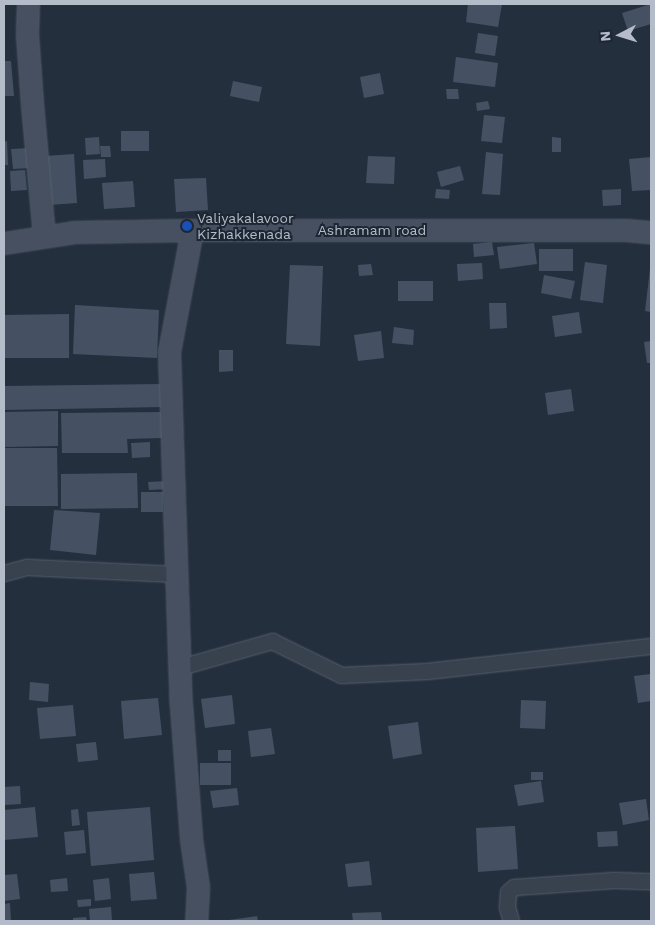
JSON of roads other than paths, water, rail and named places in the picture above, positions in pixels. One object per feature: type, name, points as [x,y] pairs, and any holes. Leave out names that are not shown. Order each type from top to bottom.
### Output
[{"type":"street","points":[[28,4],[30,78],[44,235]]},
{"type":"street","points":[[192,230],[169,352],[181,705],[191,838],[198,887],[196,921]]},
{"type":"street","name":"Ashramam road","points":[[4,243],[44,235],[74,232],[192,230],[626,230],[651,232]]},
{"type":"street","points":[[4,573],[27,567],[176,574]]},
{"type":"street","points":[[180,667],[272,641],[341,675],[427,671],[651,646]]},
{"type":"street","points":[[511,921],[508,892],[514,886],[541,883],[651,881]]},
{"type":"place","name":"Valiyakalavoor Kizhakkenada","points":[[187,226]]}]
